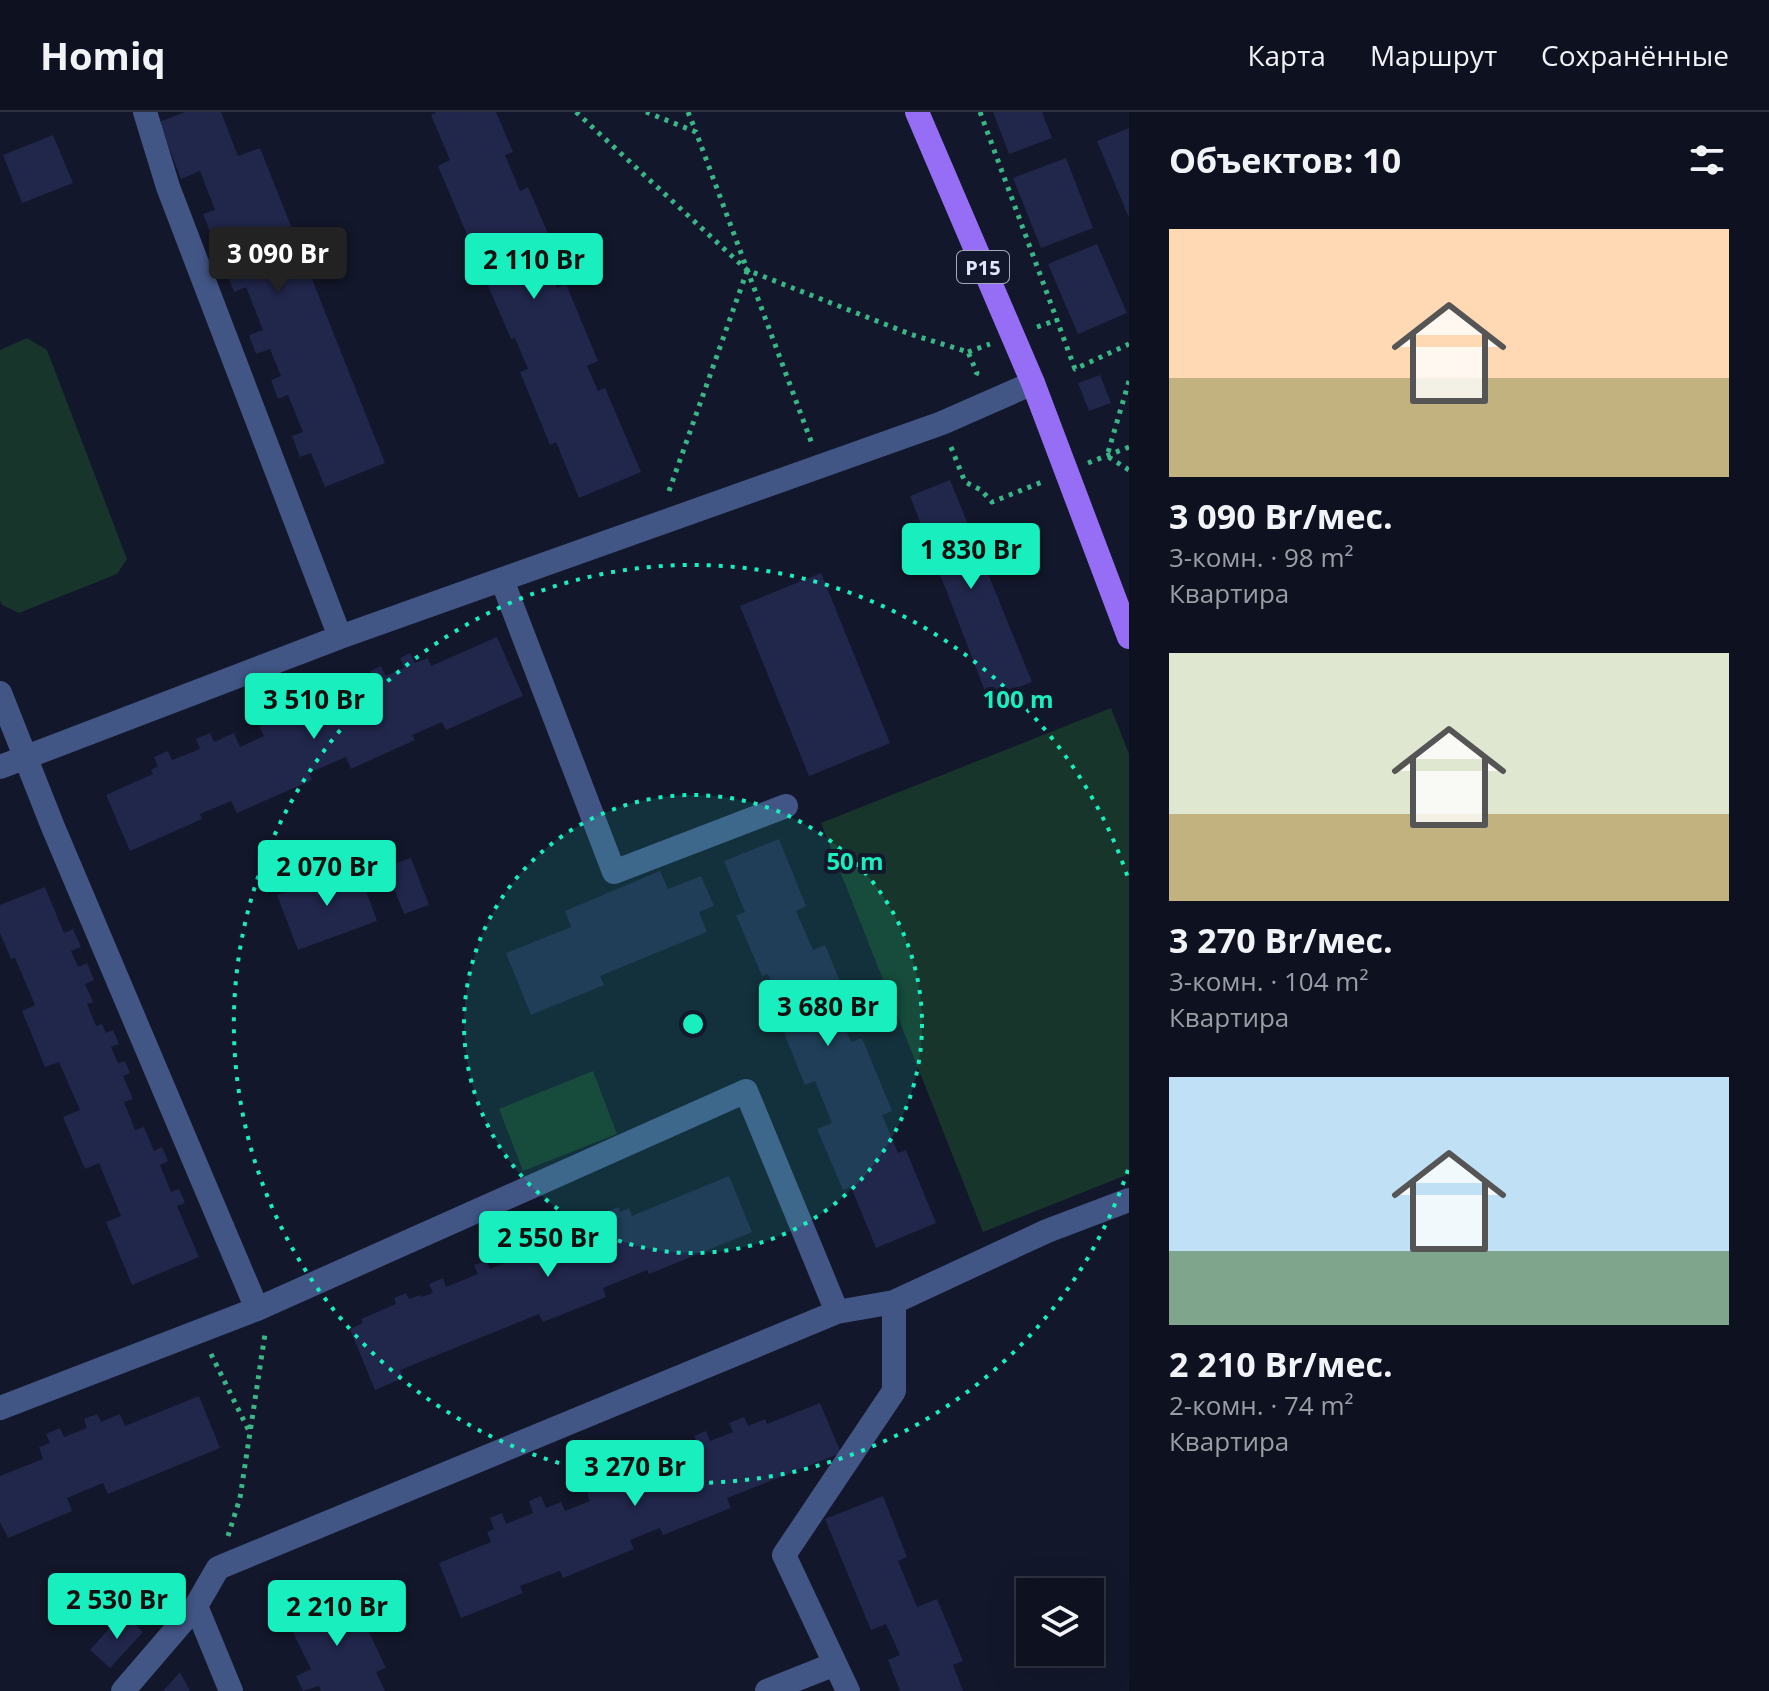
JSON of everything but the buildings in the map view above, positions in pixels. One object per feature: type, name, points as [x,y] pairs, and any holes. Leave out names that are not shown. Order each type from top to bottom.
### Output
[{"type":"main road","name":"Р15","points":[[917,112],[1033,383],[1127,623]]},
{"type":"street","points":[[145,112],[168,187],[340,637]]},
{"type":"street","points":[[0,767],[340,637],[942,423],[1033,383]]},
{"type":"street","points":[[502,580],[614,872],[786,806]]},
{"type":"street","points":[[0,693],[262,1314]]},
{"type":"street","points":[[0,1408],[262,1314],[746,1091],[837,1312]]},
{"type":"street","points":[[123,1691],[196,1606],[218,1568],[837,1312],[894,1302],[1047,1231],[1129,1200]]},
{"type":"street","points":[[848,1691],[784,1555],[894,1391],[894,1302]]},
{"type":"street","points":[[196,1606],[231,1691]]},
{"type":"street","points":[[767,1691],[835,1664]]},
{"type":"path","points":[[576,112],[747,270],[910,334],[968,352],[977,373],[972,385]]},
{"type":"path","points":[[646,112],[696,132]]},
{"type":"path","points":[[688,112],[821,467]]},
{"type":"path","points":[[980,112],[1075,369],[1129,344]]},
{"type":"path","points":[[656,525],[747,270]]},
{"type":"path","points":[[1107,456],[1129,381]]},
{"type":"path","points":[[942,423],[965,482],[981,490],[992,502],[1129,447]]},
{"type":"path","points":[[1107,456],[1129,470]]},
{"type":"path","points":[[218,1568],[240,1498],[262,1314]]},
{"type":"path","points":[[207,1346],[249,1431]]},
{"type":"green space","points":[[27,338],[47,350],[127,559],[117,574],[19,613],[2,605],[0,600],[0,350]]},
{"type":"green space","points":[[1111,708],[1129,754],[1129,1174],[983,1232],[821,823]]},
{"type":"green space","points":[[593,1071],[617,1134],[523,1171],[499,1109]]}]
